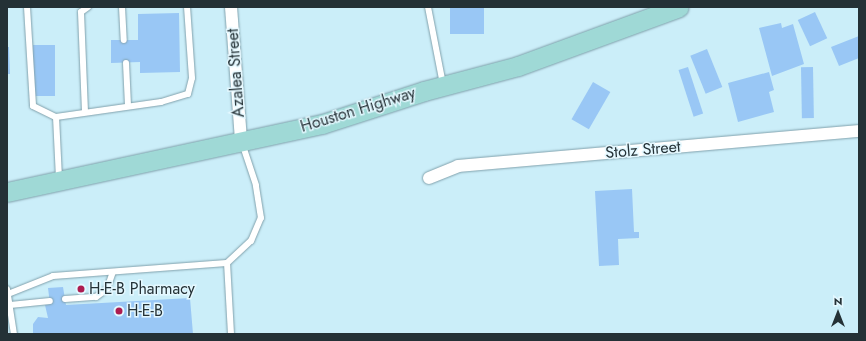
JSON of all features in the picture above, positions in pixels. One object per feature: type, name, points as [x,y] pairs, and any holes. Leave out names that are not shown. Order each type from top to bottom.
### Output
[{"type":"main road","name":"Houston Highway","points":[[7,192],[60,183],[241,140],[322,124],[444,86],[518,66],[679,7]]},
{"type":"street","name":"Azalea Street","points":[[232,7],[241,140]]},
{"type":"street","name":"Stolz Street","points":[[429,178],[458,166],[859,131]]},
{"type":"lane","points":[[27,7],[33,106],[56,117],[128,106],[188,94],[192,78],[187,7]]},
{"type":"lane","points":[[76,7],[81,12],[85,112]]},
{"type":"lane","points":[[81,12],[88,7]]},
{"type":"lane","points":[[122,7],[124,40]]},
{"type":"lane","points":[[428,7],[444,86]]},
{"type":"lane","points":[[126,63],[128,106]]},
{"type":"lane","points":[[56,117],[60,183]]},
{"type":"lane","points":[[14,334],[10,324],[10,305],[7,291],[44,278],[227,263],[251,241],[261,218],[256,185],[241,140]]},
{"type":"lane","points":[[227,263],[231,334]]},
{"type":"lane","points":[[65,299],[96,297],[108,289],[113,272]]},
{"type":"lane","points":[[10,305],[50,301]]},
{"type":"building","points":[[450,7],[484,7],[484,34],[450,34]]},
{"type":"building","points":[[815,12],[827,38],[810,46],[798,20]]},
{"type":"building","points":[[179,13],[180,72],[140,73],[140,62],[111,63],[111,40],[138,40],[138,14]]},
{"type":"building","points":[[781,23],[782,28],[793,24],[804,64],[772,76],[759,28]]},
{"type":"building","points":[[859,36],[859,58],[839,66],[831,47]]},
{"type":"building","points":[[33,45],[55,45],[55,96],[33,96]]},
{"type":"building","points":[[7,47],[9,47],[10,74],[7,74]]},
{"type":"building","points":[[707,49],[722,87],[706,94],[690,56]]},
{"type":"building","points":[[688,67],[703,114],[694,117],[678,70]]},
{"type":"building","points":[[801,67],[813,67],[814,118],[802,118]]},
{"type":"building","points":[[769,72],[774,90],[769,92],[774,112],[738,122],[728,83]]},
{"type":"building","points":[[593,82],[610,92],[589,129],[572,119]]},
{"type":"building","points":[[632,189],[634,232],[639,232],[639,238],[618,239],[619,265],[599,266],[595,191]]},
{"type":"building","name":"H-E-B","points":[[63,287],[66,305],[190,298],[193,334],[33,334],[33,324],[38,317],[48,318],[45,305],[50,304],[48,288]]},
{"type":"place","name":"H-E-B Pharmacy","points":[[81,289]]},
{"type":"place","name":"H-E-B","points":[[119,311]]}]
